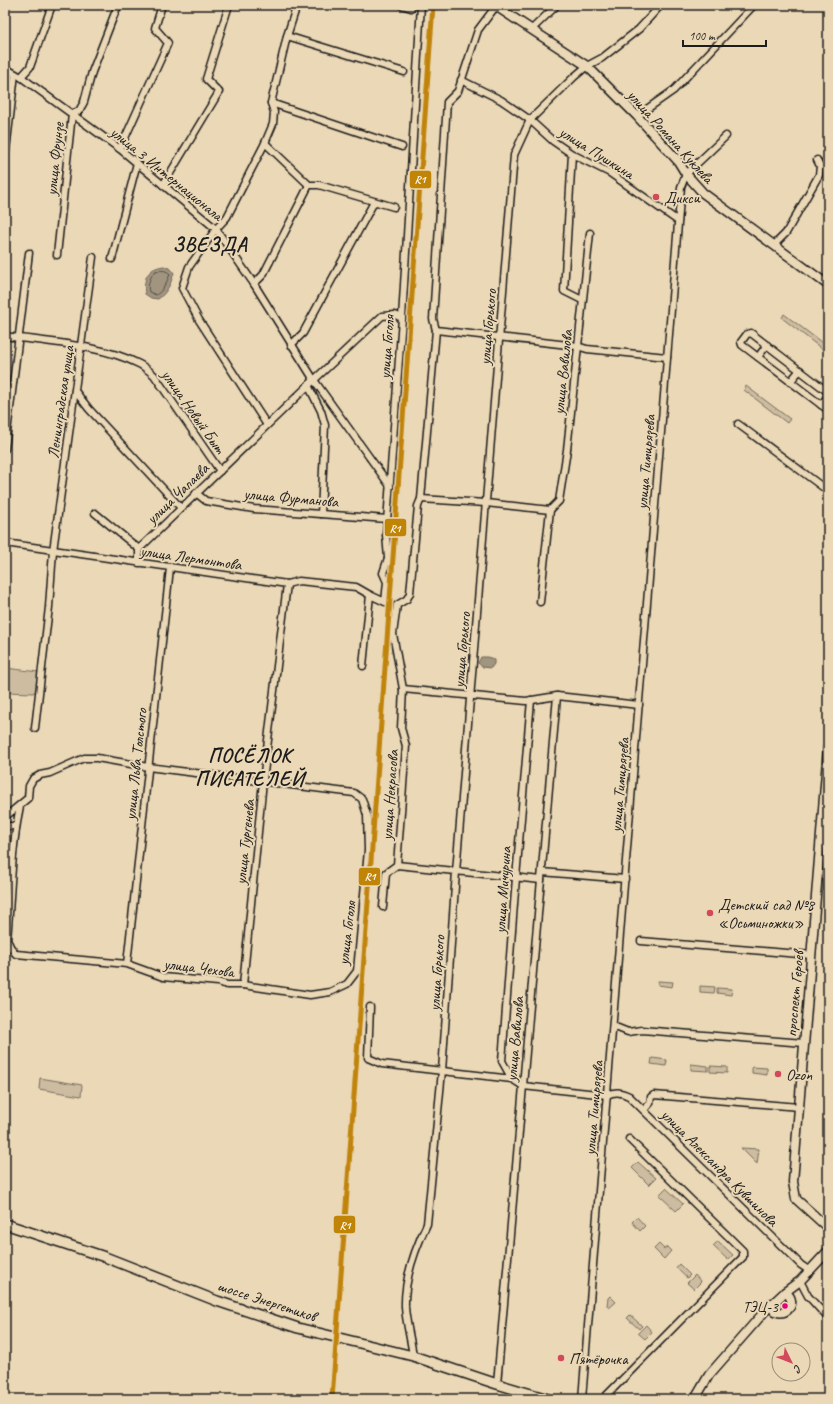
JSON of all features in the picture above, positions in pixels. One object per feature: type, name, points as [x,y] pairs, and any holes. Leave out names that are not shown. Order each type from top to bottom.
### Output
[{"type":"main road","name":"шоссе Энергетиков","points":[[5,1224],[105,1257],[217,1301],[298,1328],[413,1356],[548,1399]]},
{"type":"street","points":[[5,159],[18,76],[30,67],[52,5]]},
{"type":"street","name":"улица Фрунзе","points":[[57,255],[72,114],[79,111],[84,102],[92,72],[118,5]]},
{"type":"street","points":[[120,149],[168,43],[155,28],[162,5]]},
{"type":"street","points":[[163,185],[219,92],[206,79],[229,5]]},
{"type":"street","points":[[267,425],[199,320],[182,288],[189,267],[216,229],[227,217],[265,143],[273,124],[274,112],[271,103],[287,36],[297,5]]},
{"type":"street","points":[[401,5],[411,8]]},
{"type":"street","name":"улица Гоголя","points":[[370,596],[385,602],[387,582],[383,573],[388,558],[386,535],[402,318],[421,5]]},
{"type":"street","points":[[532,29],[557,5]]},
{"type":"street","name":"улица Горького","points":[[413,1356],[405,1307],[406,1286],[416,1246],[427,1224],[442,1071],[456,872],[514,155],[530,120],[574,76],[587,66],[602,58],[639,29],[661,5]]},
{"type":"street","points":[[637,116],[674,90],[754,5]]},
{"type":"street","name":"улица Романа Куклева","points":[[500,7],[587,66],[637,116],[678,161],[686,174],[703,193],[828,285]]},
{"type":"street","name":"улица Некрасова","points":[[397,865],[406,746],[401,728],[404,689],[393,634],[397,606],[407,600],[410,593],[418,506],[421,499],[436,330],[433,319],[448,102],[458,91],[478,30],[500,7]]},
{"type":"street","points":[[287,36],[404,72]]},
{"type":"street","name":"улица 3 Интернационала","points":[[5,68],[120,149],[216,229],[254,284],[314,380],[390,486]]},
{"type":"street","name":"улица Пушкина","points":[[461,80],[501,100],[530,120],[553,141],[572,154],[610,173],[678,221]]},
{"type":"street","points":[[271,103],[402,147]]},
{"type":"street","points":[[686,174],[726,136]]},
{"type":"street","points":[[265,143],[309,185],[319,185],[394,207]]},
{"type":"street","points":[[572,154],[564,291],[582,300]]},
{"type":"street","points":[[774,245],[786,233],[819,175],[820,166],[817,160]]},
{"type":"street","points":[[112,259],[137,163]]},
{"type":"street","name":"улица Тимирязева","points":[[582,1399],[678,221],[681,187],[686,174]]},
{"type":"street","points":[[254,284],[263,274],[309,185]]},
{"type":"street","points":[[291,345],[303,333],[374,202]]},
{"type":"street","name":"улица Вавилова","points":[[550,510],[559,501],[567,450],[590,233]]},
{"type":"street","points":[[5,449],[29,252]]},
{"type":"street","name":"Ленинградская улица","points":[[35,728],[54,551],[93,258]]},
{"type":"street","name":"улица Чапаева","points":[[139,548],[382,316],[395,315],[402,318]]},
{"type":"street","points":[[436,330],[577,346],[587,349],[667,357]]},
{"type":"street","points":[[828,392],[751,333],[747,334],[741,342],[742,345],[828,410]]},
{"type":"street","name":"улица Новый Быт","points":[[5,336],[81,347],[122,356],[141,364],[154,374],[220,471]]},
{"type":"street","points":[[758,357],[767,345]]},
{"type":"street","points":[[790,382],[800,370]]},
{"type":"street","points":[[308,385],[321,411],[325,424],[321,514]]},
{"type":"street","points":[[75,391],[89,409],[181,508]]},
{"type":"street","points":[[821,405],[828,396]]},
{"type":"street","points":[[738,424],[828,491]]},
{"type":"street","name":"улица Фурманова","points":[[196,493],[206,501],[254,509],[387,519]]},
{"type":"street","points":[[421,499],[486,503],[550,510],[540,602]]},
{"type":"street","points":[[94,513],[139,548],[140,563]]},
{"type":"street","name":"улица Лермонтова","points":[[5,543],[287,584],[299,581],[356,587],[370,596]]},
{"type":"street","name":"улица Льва Толстого","points":[[127,964],[170,568]]},
{"type":"street","name":"улица Тургенева","points":[[243,984],[263,781],[287,584]]},
{"type":"street","points":[[363,666],[370,596]]},
{"type":"street","points":[[404,689],[470,696],[531,700],[557,696],[639,705]]},
{"type":"street","name":"улица Вавилова","points":[[497,1384],[557,696]]},
{"type":"street","name":"улица Мичурина","points":[[512,1079],[502,1060],[531,700]]},
{"type":"street","name":"проспект Героев","points":[[828,747],[793,1182],[796,1199],[828,1228]]},
{"type":"street","points":[[5,817],[28,798],[29,786],[33,779],[84,758],[97,758],[148,767],[263,781]]},
{"type":"street","name":"улица Гоголя","points":[[263,781],[354,793],[362,799],[367,815],[368,850],[357,971],[347,984]]},
{"type":"street","points":[[5,826],[16,826],[20,806]]},
{"type":"street","name":"улица Чехова","points":[[16,826],[7,940],[16,954],[127,964],[163,977],[218,982],[227,985],[243,984],[310,995],[330,992],[347,984]]},
{"type":"street","points":[[383,907],[386,873],[397,865],[541,880]]},
{"type":"street","points":[[542,872],[624,879]]},
{"type":"street","points":[[641,941],[811,956]]},
{"type":"street","points":[[370,1007],[368,1058],[382,1064],[512,1079],[523,1086]]},
{"type":"street","points":[[613,1026],[628,1032],[642,1030],[804,1043]]},
{"type":"street","name":"улица Александра Кувшинова","points":[[523,1086],[607,1095],[612,1092],[629,1096],[800,1265],[810,1271]]},
{"type":"street","points":[[644,1110],[650,1104],[651,1098],[654,1094],[799,1107]]},
{"type":"street","points":[[603,1399],[743,1257],[743,1251],[629,1139]]},
{"type":"street","points":[[695,1399],[709,1375],[770,1305],[800,1281],[828,1251]]},
{"type":"street","points":[[800,1281],[808,1296],[828,1318]]},
{"type":"street","points":[[770,1305],[772,1309],[778,1312],[782,1313],[788,1310],[791,1300],[785,1292]]},
{"type":"shaded area","points":[[784,314],[825,345],[822,349],[782,318]]},
{"type":"shaded area","points":[[746,386],[790,419],[787,423],[744,390]]},
{"type":"shaded area","points":[[5,668],[39,672],[37,690],[33,693],[5,692]]},
{"type":"shaded area","points":[[658,981],[673,982],[672,987],[658,985]]},
{"type":"shaded area","points":[[700,986],[715,987],[714,993],[700,992]]},
{"type":"shaded area","points":[[717,988],[732,989],[731,995],[717,993]]},
{"type":"shaded area","points":[[652,1058],[667,1060],[666,1066],[651,1064]]},
{"type":"shaded area","points":[[691,1064],[708,1066],[708,1071],[691,1070]]},
{"type":"shaded area","points":[[710,1066],[727,1067],[727,1073],[710,1072]]},
{"type":"shaded area","points":[[752,1067],[767,1068],[767,1075],[752,1073]]},
{"type":"shaded area","points":[[40,1078],[82,1085],[81,1096],[39,1089]]},
{"type":"shaded area","points":[[741,1148],[759,1149],[757,1164]]},
{"type":"shaded area","points":[[638,1162],[656,1178],[649,1185],[632,1168]]},
{"type":"shaded area","points":[[666,1188],[683,1204],[676,1211],[659,1195]]},
{"type":"shaded area","points":[[637,1217],[645,1226],[640,1231],[632,1222]]},
{"type":"shaded area","points":[[718,1241],[733,1255],[728,1260],[713,1246]]},
{"type":"shaded area","points":[[659,1244],[664,1249],[667,1247],[671,1251],[664,1259],[654,1249]]},
{"type":"shaded area","points":[[679,1264],[690,1275],[687,1278],[676,1268]]},
{"type":"shaded area","points":[[695,1275],[701,1282],[694,1289],[687,1283]]},
{"type":"shaded area","points":[[610,1296],[616,1302],[609,1308],[607,1306],[608,1298]]},
{"type":"shaded area","points":[[630,1315],[642,1326],[639,1329],[627,1318]]},
{"type":"shaded area","points":[[646,1325],[652,1332],[645,1339],[638,1333]]},
{"type":"water","points":[[164,266],[171,269],[174,273],[172,280],[161,297],[158,299],[151,298],[145,294],[147,275],[154,269]]},
{"type":"water","points":[[481,657],[494,659],[494,664],[491,668],[483,667],[478,663]]},
{"type":"transit line","name":"R1","points":[[332,1399],[433,5]]},
{"type":"place","name":"Дикси","points":[[656,197]]},
{"type":"place","name":"Детский сад №8 «Осьминожки»","points":[[710,913]]},
{"type":"place","name":"Ozon","points":[[778,1074]]},
{"type":"place","name":"ТЭЦ-3","points":[[785,1306]]},
{"type":"place","name":"Пятёрочка","points":[[561,1358]]},
{"type":"district","name":"ЗВЕЗДА","points":[[210,244]]},
{"type":"district","name":"ПОСЁЛОК ПИСАТЕЛЕЙ","points":[[250,766]]}]
